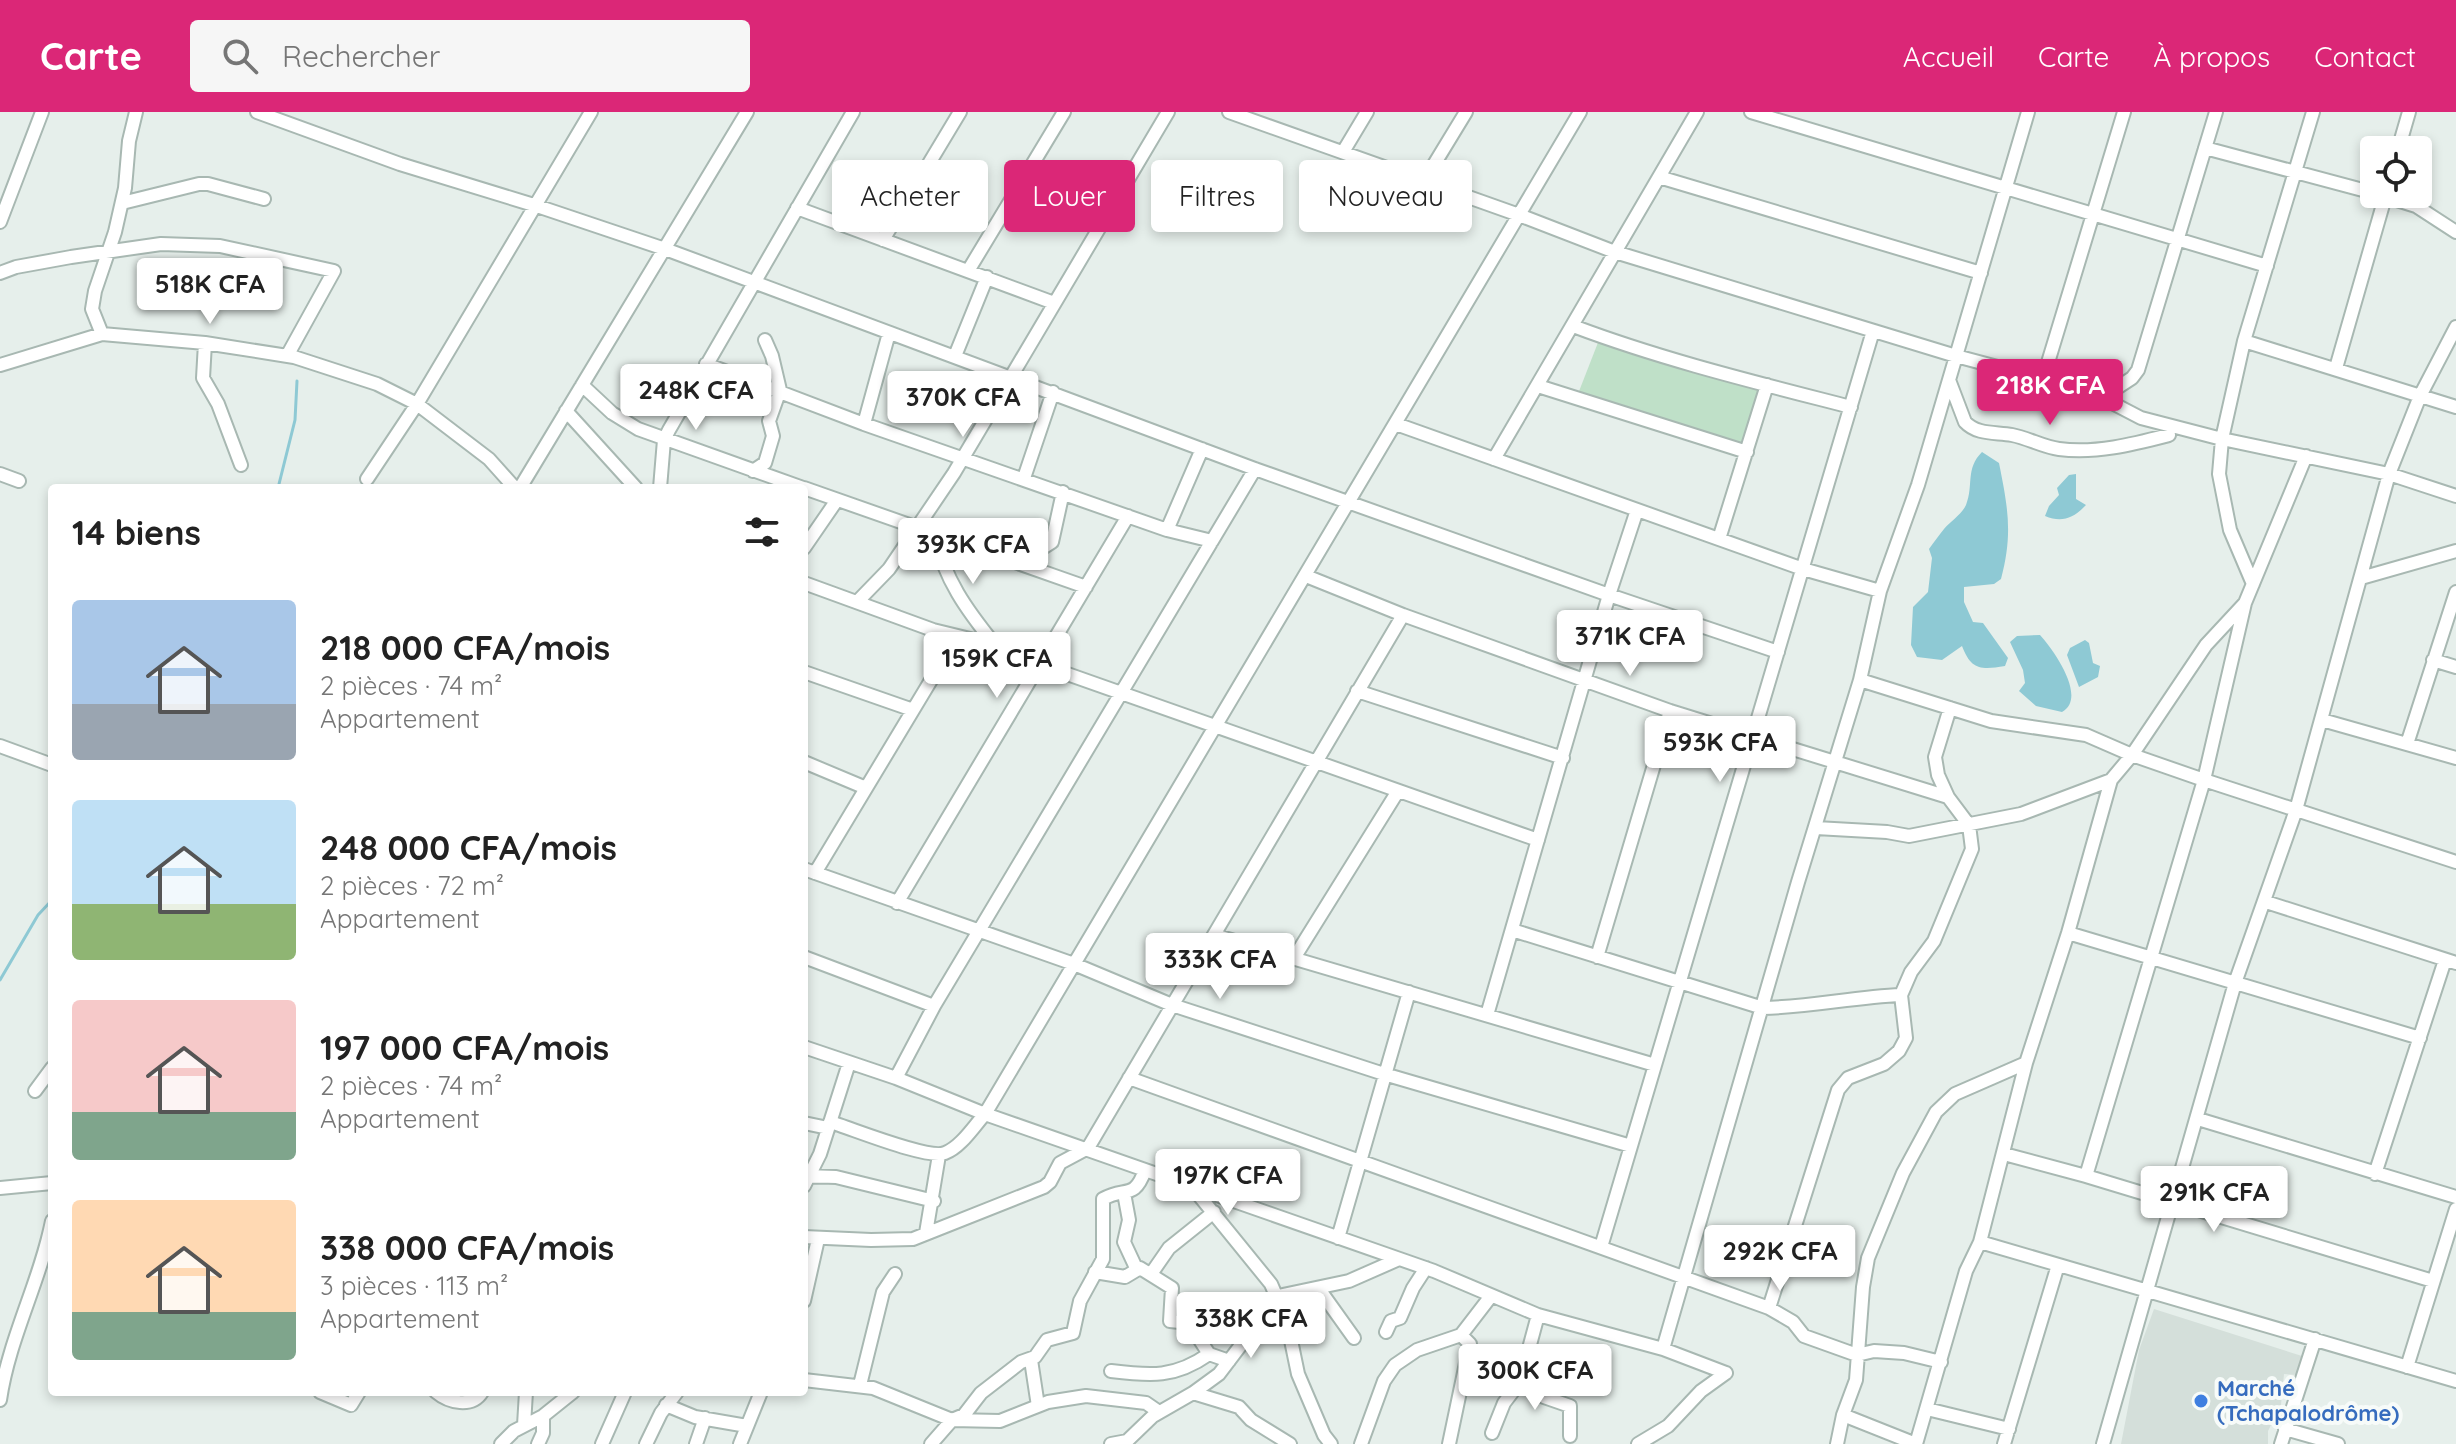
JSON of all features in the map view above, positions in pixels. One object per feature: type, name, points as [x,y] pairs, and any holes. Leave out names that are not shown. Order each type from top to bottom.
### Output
[{"type":"street","points":[[0,222],[42,112]]},
{"type":"street","points":[[102,334],[92,309],[99,275],[110,250],[122,203],[129,141],[136,112]]},
{"type":"street","points":[[257,112],[400,164],[665,249],[1255,469],[1778,652]]},
{"type":"street","points":[[367,479],[417,404],[591,112]]},
{"type":"street","points":[[520,484],[747,112]]},
{"type":"street","points":[[660,484],[664,440],[853,112]]},
{"type":"street","points":[[883,240],[960,112]]},
{"type":"street","points":[[968,271],[1064,112]]},
{"type":"street","points":[[857,602],[889,569],[963,458],[1168,112]]},
{"type":"street","points":[[1229,112],[1365,160]]},
{"type":"street","points":[[1262,124],[1269,112]]},
{"type":"street","points":[[1343,152],[1367,112]]},
{"type":"street","points":[[1437,160],[1466,112]]},
{"type":"street","points":[[808,1123],[829,1125],[939,1155],[953,1149],[985,1114],[1580,112]]},
{"type":"street","points":[[1494,459],[1697,112]]},
{"type":"street","points":[[1751,112],[2267,266]]},
{"type":"street","points":[[1663,1349],[1798,882],[1860,680],[1880,591],[1918,485],[2028,112]]},
{"type":"street","points":[[2043,379],[2124,112]]},
{"type":"street","points":[[2103,397],[2132,378],[2138,370],[2216,112]]},
{"type":"street","points":[[2253,584],[2230,530],[2219,474],[2222,439],[2244,341],[2313,112]]},
{"type":"street","points":[[2402,136],[2409,112]]},
{"type":"street","points":[[2205,148],[2360,188]]},
{"type":"street","points":[[1659,177],[1981,273]]},
{"type":"street","points":[[122,203],[199,184],[264,199]]},
{"type":"street","points":[[1472,198],[1615,252],[1956,356],[2103,397],[2141,418],[2222,439],[2389,474],[2456,496]]},
{"type":"street","points":[[797,208],[1054,303]]},
{"type":"street","points":[[2336,368],[2377,208]]},
{"type":"street","points":[[2419,208],[2456,232]]},
{"type":"street","points":[[0,273],[16,267],[110,250],[161,244],[220,246],[334,271],[287,356]]},
{"type":"street","points":[[955,356],[987,277]]},
{"type":"street","points":[[1573,326],[1851,407]]},
{"type":"street","points":[[2103,1444],[2235,983],[2296,810],[2389,474],[2420,396],[2456,327]]},
{"type":"street","points":[[1601,1247],[1873,331]]},
{"type":"street","points":[[864,424],[889,333]]},
{"type":"street","points":[[0,365],[102,334],[205,343],[287,356],[377,384],[417,404],[489,459],[514,484]]},
{"type":"street","points":[[753,471],[765,463],[773,436],[769,421],[780,390],[765,340]]},
{"type":"street","points":[[2244,341],[2456,407]]},
{"type":"street","points":[[205,343],[203,378],[218,404],[241,465]]},
{"type":"street","points":[[706,364],[864,424],[1167,530],[1212,541]]},
{"type":"street","points":[[1949,380],[1965,422],[1984,432],[2011,434],[2059,449],[2124,447],[2169,435]]},
{"type":"street","points":[[582,385],[625,422],[664,440],[783,484]]},
{"type":"street","points":[[1719,539],[1767,385]]},
{"type":"street","points":[[1538,386],[1747,452]]},
{"type":"street","points":[[1024,478],[1053,392]]},
{"type":"street","points":[[566,411],[632,484]]},
{"type":"street","points":[[1396,424],[1803,569],[1880,591]]},
{"type":"street","points":[[1167,530],[1202,449]]},
{"type":"street","points":[[2086,1176],[2204,780],[2245,603],[2306,456]]},
{"type":"street","points":[[896,1078],[978,931],[1255,469]]},
{"type":"street","points":[[0,474],[19,481]]},
{"type":"street","points":[[808,490],[1086,587]]},
{"type":"street","points":[[1019,563],[1052,542],[1063,492]]},
{"type":"street","points":[[808,542],[837,500]]},
{"type":"street","points":[[1487,1015],[1609,595],[1637,510]]},
{"type":"street","points":[[897,903],[1128,516]]},
{"type":"street","points":[[934,534],[941,563],[951,582],[995,645]]},
{"type":"street","points":[[2361,578],[2456,551]]},
{"type":"street","points":[[1306,576],[1403,615],[1670,711],[1948,797]]},
{"type":"street","points":[[808,584],[906,621],[995,645],[1039,664],[1538,840]]},
{"type":"street","points":[[2407,744],[2456,592]]},
{"type":"street","points":[[1843,1415],[1916,1444],[1966,1271],[1980,1242],[2026,1063],[2068,933],[2111,780],[2132,755],[2206,645],[2245,603]]},
{"type":"street","points":[[808,1265],[811,1238],[902,1241],[1044,1187],[1060,1163],[1088,1148],[1403,615]]},
{"type":"street","points":[[957,637],[866,788],[810,871],[1074,964],[1172,1005],[1384,1074],[1631,1146]]},
{"type":"street","points":[[2433,660],[2456,667]]},
{"type":"street","points":[[808,673],[913,710]]},
{"type":"street","points":[[1860,680],[2021,728],[2086,735],[2204,780],[2456,862]]},
{"type":"street","points":[[1357,691],[1563,758]]},
{"type":"street","points":[[1769,1308],[1838,1090],[1848,1078],[1884,1064],[1899,1051],[1906,1038],[1901,995],[1911,972],[1934,941],[1972,849],[1969,825],[1948,797],[1938,775],[1935,757],[1950,708]]},
{"type":"street","points":[[1597,957],[1670,711]]},
{"type":"street","points":[[2322,720],[2456,758]]},
{"type":"street","points":[[0,746],[48,764]]},
{"type":"street","points":[[808,764],[866,788]]},
{"type":"street","points":[[1816,828],[1909,836],[2021,814],[2111,780]]},
{"type":"street","points":[[1294,958],[1398,791]]},
{"type":"street","points":[[2266,902],[2450,962],[2420,1038],[2375,1174]]},
{"type":"street","points":[[1512,930],[1763,1008],[1803,1007],[1901,995]]},
{"type":"street","points":[[2068,933],[2420,1038]]},
{"type":"street","points":[[1214,935],[1655,1065]]},
{"type":"street","points":[[808,959],[934,1006]]},
{"type":"street","points":[[1338,1238],[1409,992]]},
{"type":"street","points":[[808,1048],[896,1078],[985,1114],[1426,1268],[1538,1315],[1663,1349],[1726,1373],[1701,1391],[1668,1426],[1638,1444]]},
{"type":"street","points":[[808,1176],[820,1154],[849,1063]]},
{"type":"street","points":[[1837,1444],[1843,1415],[1856,1380],[1868,1258],[1903,1173],[1936,1112],[1955,1094],[2026,1063]]},
{"type":"street","points":[[35,1091],[48,1073]]},
{"type":"street","points":[[1129,1078],[1769,1308],[1793,1322],[1804,1336],[1857,1355],[1874,1351],[1904,1353],[1941,1362]]},
{"type":"street","points":[[2198,1119],[2456,1197]]},
{"type":"street","points":[[2004,1154],[2433,1281]]},
{"type":"street","points":[[926,1233],[934,1201],[939,1155]]},
{"type":"street","points":[[931,1444],[952,1420],[964,1415],[981,1393],[1021,1362],[1031,1360],[1047,1340],[1073,1333],[1080,1301],[1103,1259],[1103,1199],[1132,1192],[1140,1186],[1145,1170]]},
{"type":"street","points":[[808,1180],[836,1177],[934,1201]]},
{"type":"street","points":[[0,1188],[48,1185]]},
{"type":"street","points":[[1190,1185],[1264,1272],[1278,1296],[1301,1384],[1331,1444]]},
{"type":"street","points":[[1124,1193],[1129,1220],[1124,1242],[1137,1270]]},
{"type":"street","points":[[2407,1367],[2456,1209]]},
{"type":"street","points":[[1151,1274],[1169,1248],[1214,1212]]},
{"type":"street","points":[[0,1400],[9,1355],[48,1235]]},
{"type":"street","points":[[1980,1242],[2456,1381]]},
{"type":"street","points":[[1111,1444],[1126,1442],[1159,1412],[1219,1374],[1278,1296],[1349,1281],[1399,1259]]},
{"type":"street","points":[[2004,1444],[2058,1265]]},
{"type":"street","points":[[1095,1272],[1125,1277],[1142,1268],[1172,1288],[1170,1321],[1189,1323],[1209,1354],[1229,1361]]},
{"type":"street","points":[[1386,1332],[1391,1321],[1400,1318],[1426,1268]]},
{"type":"street","points":[[38,1271],[48,1274]]},
{"type":"street","points":[[860,1385],[883,1292],[895,1274]]},
{"type":"street","points":[[1319,1289],[1354,1338]]},
{"type":"street","points":[[1361,1444],[1384,1381],[1395,1365],[1417,1350],[1461,1335],[1491,1296]]},
{"type":"street","points":[[1492,1433],[1504,1403],[1520,1382],[1538,1315]]},
{"type":"street","points":[[1449,1444],[1470,1344],[1461,1335]]},
{"type":"street","points":[[2281,1444],[2315,1339]]},
{"type":"street","points":[[1111,1371],[1163,1375],[1192,1366],[1209,1354]]},
{"type":"street","points":[[1031,1360],[1038,1406]]},
{"type":"street","points":[[1525,1368],[1544,1373],[1544,1397],[1570,1406],[1570,1436]]},
{"type":"street","points":[[808,1380],[860,1385],[952,1420],[1000,1421],[1066,1397],[1086,1396],[1146,1403],[1159,1412]]},
{"type":"street","points":[[1193,1393],[1239,1407],[1251,1420],[1290,1444]]},
{"type":"street","points":[[330,1396],[352,1405],[357,1396]]},
{"type":"street","points":[[442,1396],[467,1403],[479,1396]]},
{"type":"street","points":[[524,1425],[526,1396]]},
{"type":"street","points":[[501,1444],[568,1396]]},
{"type":"street","points":[[602,1444],[623,1396]]},
{"type":"street","points":[[646,1444],[674,1396]]},
{"type":"street","points":[[740,1444],[759,1396]]},
{"type":"street","points":[[666,1405],[705,1418],[747,1426]]},
{"type":"street","points":[[1927,1409],[2009,1429]]},
{"type":"street","points":[[538,1444],[544,1428],[543,1416]]},
{"type":"street","points":[[696,1444],[705,1418]]},
{"type":"street","points":[[2285,1429],[2338,1444]]},
{"type":"shaded area","points":[[2154,1309],[2302,1356],[2297,1375],[2284,1374],[2281,1405],[2268,1431],[2268,1444],[2121,1444],[2139,1350]]},
{"type":"green space","points":[[1599,340],[1765,388],[1744,457],[1576,399]]},
{"type":"water","points":[[1982,452],[1999,463],[2008,521],[2001,579],[1994,584],[1964,587],[1964,602],[1973,622],[1983,623],[2008,658],[2005,666],[1989,668],[1973,664],[1962,646],[1942,660],[1917,657],[1911,645],[1913,607],[1928,592],[1932,558],[1929,549],[1966,505],[1973,465]]},
{"type":"water","points":[[2076,474],[2076,499],[2086,505],[2067,518],[2045,516],[2059,495],[2057,488],[2069,475]]},
{"type":"water","points":[[2040,635],[2060,662],[2070,685],[2069,705],[2062,712],[2036,706],[2019,691],[2025,683],[2023,670],[2010,642],[2017,636]]},
{"type":"water","points":[[2085,640],[2089,643],[2093,663],[2100,666],[2098,677],[2079,687],[2067,655],[2070,648]]},
{"type":"waterway","points":[[279,484],[295,420],[297,381]]},
{"type":"waterway","points":[[0,980],[38,915],[48,904]]},
{"type":"place","name":"Marché (Tchapalodrôme)","points":[[2201,1401]]}]
